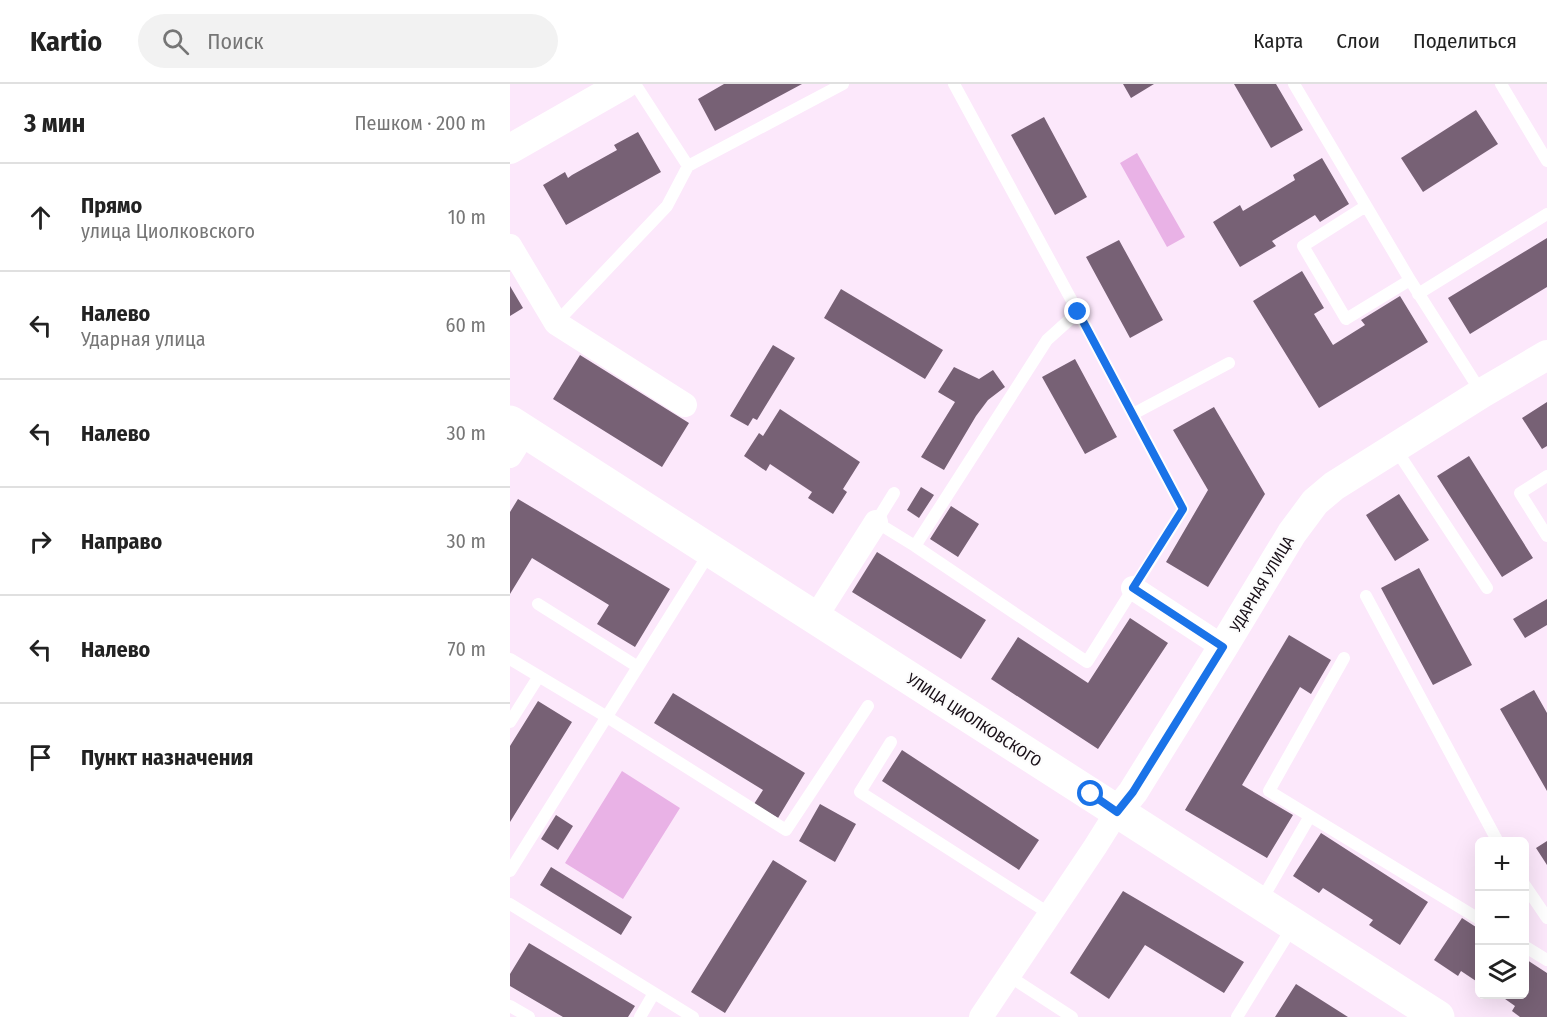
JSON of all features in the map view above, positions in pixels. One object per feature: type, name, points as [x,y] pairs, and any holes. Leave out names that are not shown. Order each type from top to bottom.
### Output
[{"type":"main road","name":"УЛИЦА ЦИОЛКОВСКОГО","points":[[515,437],[711,551],[1438,1017]]},
{"type":"street","points":[[510,149],[624,84]]},
{"type":"street","points":[[510,246],[556,322],[686,405]]},
{"type":"street","name":"УДАРНАЯ УЛИЦА","points":[[981,1017],[1117,812],[1133,792],[1292,533],[1315,502],[1334,486],[1547,355]]},
{"type":"street","points":[[815,618],[876,522]]},
{"type":"street","points":[[1133,588],[1223,647]]},
{"type":"lane","points":[[635,84],[688,165]]},
{"type":"lane","points":[[894,493],[876,522],[1087,662],[1183,509],[954,84]]},
{"type":"lane","points":[[1294,84],[1418,294],[1482,393]]},
{"type":"lane","points":[[1501,84],[1547,162]]},
{"type":"lane","points":[[556,322],[667,207],[688,165],[839,85]]},
{"type":"lane","points":[[1366,206],[1303,246],[1340,310],[1346,319],[1410,280]]},
{"type":"lane","points":[[1418,294],[1547,214]]},
{"type":"lane","points":[[915,546],[1047,340],[1078,312]]},
{"type":"lane","points":[[1133,414],[1229,363]]},
{"type":"lane","points":[[1395,448],[1487,588]]},
{"type":"lane","points":[[1547,476],[1520,493],[1547,536]]},
{"type":"lane","points":[[510,871],[711,551]]},
{"type":"lane","points":[[1366,596],[1495,837]]},
{"type":"lane","points":[[538,604],[638,667]]},
{"type":"lane","points":[[510,658],[786,830],[868,706]]},
{"type":"lane","points":[[1344,658],[1269,791],[1475,917]]},
{"type":"lane","points":[[510,722],[539,676]]},
{"type":"lane","points":[[891,742],[860,792],[1050,914]]},
{"type":"lane","points":[[1260,903],[1310,816]]},
{"type":"lane","points":[[1529,891],[1547,918]]},
{"type":"lane","points":[[510,904],[693,1017]]},
{"type":"lane","points":[[1238,1017],[1294,925]]},
{"type":"lane","points":[[1529,949],[1547,960]]},
{"type":"lane","points":[[1009,976],[1072,1017]]},
{"type":"lane","points":[[640,1017],[654,993]]},
{"type":"lane","points":[[510,1006],[529,1017]]},
{"type":"shaded area","points":[[1137,153],[1185,237],[1167,247],[1120,163]]},
{"type":"shaded area","points":[[622,771],[680,808],[623,899],[565,863]]},
{"type":"building","points":[[724,84],[802,84],[715,131],[698,99]]},
{"type":"building","points":[[1123,84],[1154,84],[1131,98]]},
{"type":"building","points":[[1234,84],[1276,84],[1303,130],[1271,148]]},
{"type":"building","points":[[1476,110],[1498,144],[1423,192],[1401,158]]},
{"type":"building","points":[[1044,117],[1087,197],[1055,215],[1011,135]]},
{"type":"building","points":[[638,132],[661,172],[566,225],[543,185],[565,172],[568,178],[617,150],[614,145]]},
{"type":"building","points":[[1322,158],[1349,204],[1320,222],[1315,215],[1272,241],[1276,246],[1240,267],[1213,222],[1240,205],[1243,211],[1295,180],[1293,175]]},
{"type":"building","points":[[1547,238],[1547,287],[1470,334],[1448,298]]},
{"type":"building","points":[[1119,240],[1163,320],[1130,338],[1086,257]]},
{"type":"building","points":[[1302,271],[1324,308],[1314,314],[1333,345],[1365,325],[1361,320],[1400,296],[1428,342],[1319,408],[1253,301]]},
{"type":"building","points":[[510,286],[523,308],[510,316]]},
{"type":"building","points":[[841,289],[943,350],[925,379],[824,318]]},
{"type":"building","points":[[773,345],[795,358],[757,420],[753,418],[748,426],[730,416]]},
{"type":"building","points":[[580,355],[689,423],[662,467],[553,399]]},
{"type":"building","points":[[1075,359],[1117,437],[1085,454],[1042,377]]},
{"type":"building","points":[[954,367],[979,379],[993,370],[1005,387],[988,400],[976,416],[944,470],[921,457],[955,402],[938,392]]},
{"type":"building","points":[[1547,402],[1547,446],[1542,449],[1522,418]]},
{"type":"building","points":[[1214,407],[1265,494],[1208,587],[1166,562],[1208,490],[1173,430]]},
{"type":"building","points":[[780,409],[860,462],[843,489],[847,492],[833,514],[808,498],[812,492],[770,464],[766,471],[744,456],[759,433],[763,436]]},
{"type":"building","points":[[1469,456],[1533,558],[1502,577],[1437,476]]},
{"type":"building","points":[[921,487],[934,495],[919,518],[907,510]]},
{"type":"building","points":[[1399,494],[1429,540],[1395,561],[1366,515]]},
{"type":"building","points":[[518,499],[670,589],[635,647],[597,624],[609,605],[532,558],[510,594],[510,512]]},
{"type":"building","points":[[951,506],[979,524],[958,557],[930,539]]},
{"type":"building","points":[[877,552],[986,620],[961,659],[852,592]]},
{"type":"building","points":[[1419,568],[1472,665],[1433,685],[1381,588]]},
{"type":"building","points":[[1547,599],[1547,625],[1525,638],[1513,619]]},
{"type":"building","points":[[1130,618],[1168,643],[1098,749],[991,679],[1018,637],[1088,683]]},
{"type":"building","points":[[1289,635],[1331,660],[1311,694],[1300,687],[1242,785],[1293,815],[1267,858],[1185,810]]},
{"type":"building","points":[[1534,690],[1547,713],[1547,791],[1500,709]]},
{"type":"building","points":[[673,693],[805,773],[778,818],[754,804],[763,790],[654,723]]},
{"type":"building","points":[[538,701],[572,722],[510,822],[510,746]]},
{"type":"building","points":[[902,750],[1039,840],[1019,870],[882,781]]},
{"type":"building","points":[[820,804],[856,824],[835,862],[799,841]]},
{"type":"building","points":[[556,815],[573,826],[558,850],[541,839]]},
{"type":"building","points":[[1321,833],[1428,902],[1400,945],[1369,925],[1373,920],[1323,888],[1319,893],[1293,876]]},
{"type":"building","points":[[1547,841],[1547,865],[1536,848]]},
{"type":"building","points":[[773,860],[807,881],[725,1013],[691,992]]},
{"type":"building","points":[[551,867],[632,917],[621,935],[540,885]]},
{"type":"building","points":[[1123,891],[1244,962],[1224,993],[1145,945],[1109,999],[1070,973]]},
{"type":"building","points":[[1462,918],[1475,926],[1475,980],[1461,971],[1458,976],[1434,960]]},
{"type":"building","points":[[529,943],[635,1006],[628,1017],[563,1017],[510,986],[510,974]]},
{"type":"building","points":[[1529,961],[1547,973],[1547,1017],[1520,1017],[1512,1011],[1515,1006],[1505,999],[1529,999]]},
{"type":"building","points":[[1296,984],[1348,1017],[1275,1017]]},
{"type":"route","points":[[1078,312],[1183,509],[1133,588],[1223,647],[1133,792],[1117,812],[1091,794]]}]
